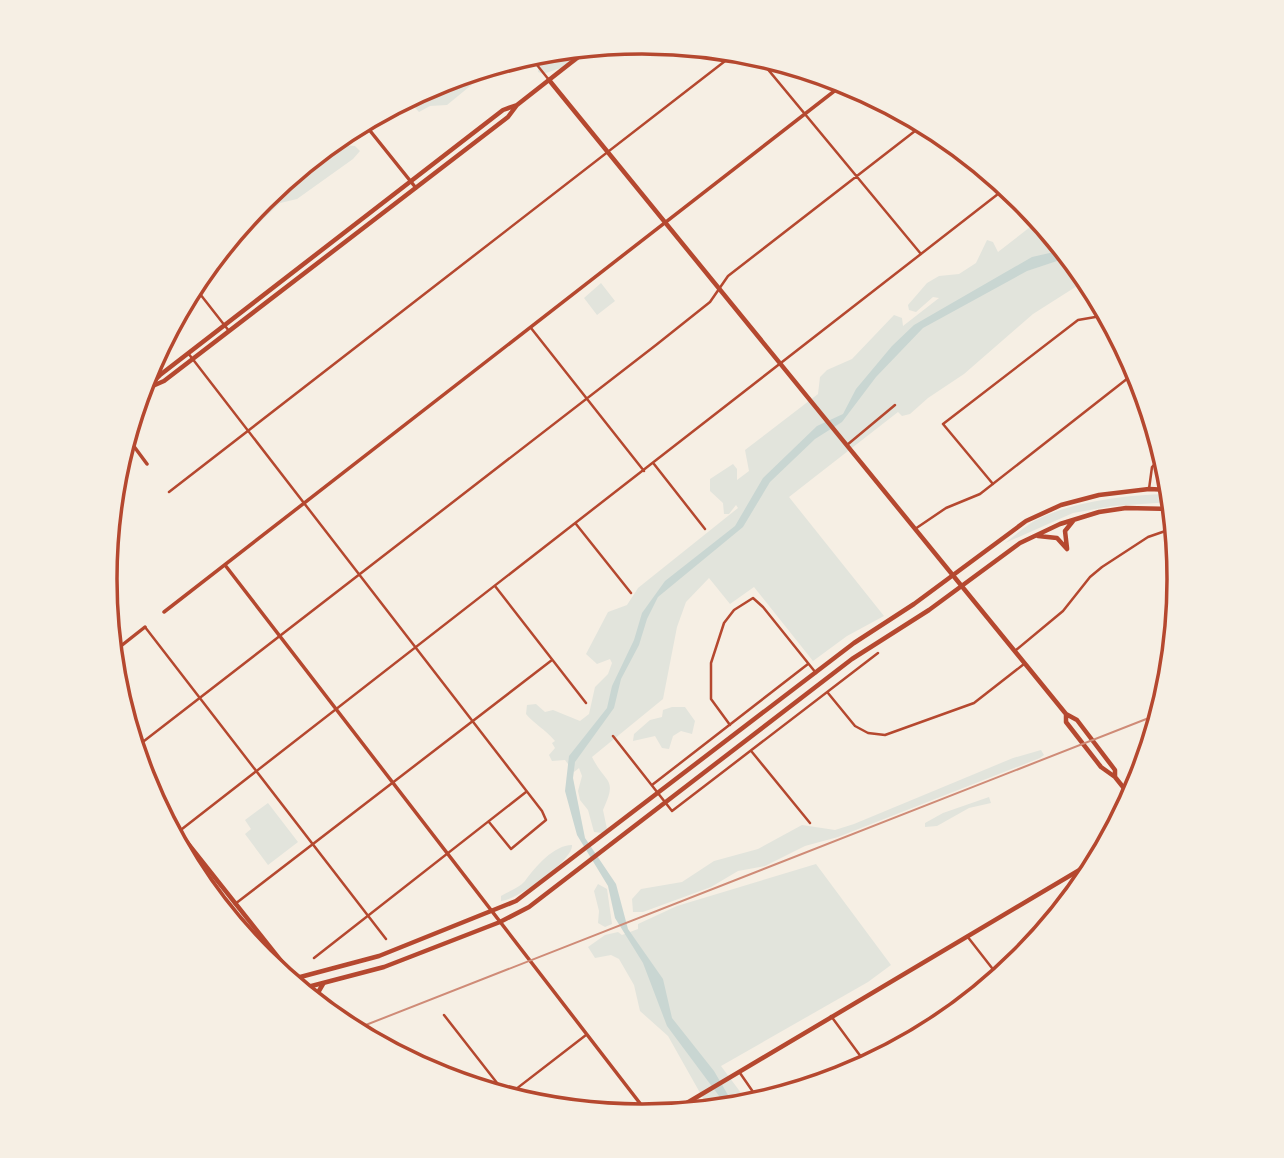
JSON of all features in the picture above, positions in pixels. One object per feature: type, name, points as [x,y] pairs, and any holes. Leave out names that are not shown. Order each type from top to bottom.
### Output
[{"type":"main road","points":[[154,385],[164,381],[508,117],[517,105],[576,59]]},
{"type":"main road","points":[[549,80],[1014,652],[1066,715],[1077,720],[1115,770],[1115,777]]},
{"type":"main road","points":[[156,381],[225,324],[503,110],[517,105]]},
{"type":"main road","points":[[301,978],[379,956],[494,912],[521,898],[816,673],[953,576],[1014,529],[1049,509],[1099,495],[1159,489]]},
{"type":"main road","points":[[312,986],[384,967],[500,922],[534,903],[852,659],[1034,536],[1077,518],[1126,508],[1162,509]]},
{"type":"main road","points":[[1034,536],[1050,535],[1067,548],[1065,531],[1077,518]]},
{"type":"main road","points":[[1066,715],[1066,722],[1101,767],[1124,788]]},
{"type":"main road","points":[[193,849],[264,943]]},
{"type":"main road","points":[[690,1101],[1078,871]]},
{"type":"main road","points":[[319,992],[323,984]]},
{"type":"street","points":[[169,492],[609,154],[725,61]]},
{"type":"street","points":[[537,65],[549,80]]},
{"type":"street","points":[[769,70],[921,254]]},
{"type":"street","points":[[164,612],[666,225],[835,91]]},
{"type":"street","points":[[370,131],[416,188]]},
{"type":"street","points":[[143,742],[710,302],[728,276],[915,131]]},
{"type":"street","points":[[181,829],[781,366],[998,194]]},
{"type":"street","points":[[201,295],[229,331]]},
{"type":"street","points":[[993,484],[943,424],[1078,320],[1095,315]]},
{"type":"street","points":[[531,328],[644,471]]},
{"type":"street","points":[[188,353],[545,816],[544,824],[511,849],[489,822]]},
{"type":"street","points":[[915,529],[933,515],[980,494],[1128,379]]},
{"type":"street","points":[[848,445],[895,405]]},
{"type":"street","points":[[134,447],[147,464]]},
{"type":"street","points":[[654,464],[705,529]]},
{"type":"street","points":[[1149,489],[1154,465]]},
{"type":"street","points":[[576,524],[631,593]]},
{"type":"street","points":[[1014,652],[1063,611],[1090,577],[1122,552],[1164,530]]},
{"type":"street","points":[[225,565],[640,1104]]},
{"type":"street","points":[[495,586],[586,704]]},
{"type":"street","points":[[730,725],[711,699],[711,663],[724,623],[734,610],[753,598],[816,673]]},
{"type":"street","points":[[122,645],[145,627],[386,939]]},
{"type":"street","points":[[613,736],[673,811],[878,653]]},
{"type":"street","points":[[235,904],[552,660]]},
{"type":"street","points":[[652,785],[808,664]]},
{"type":"street","points":[[828,693],[860,730],[885,736],[970,705],[1024,664]]},
{"type":"street","points":[[752,751],[810,822]]},
{"type":"street","points":[[314,958],[526,792]]},
{"type":"street","points":[[967,936],[993,969]]},
{"type":"street","points":[[444,1015],[497,1083]]},
{"type":"street","points":[[831,1016],[860,1056]]},
{"type":"street","points":[[517,1089],[586,1035]]},
{"type":"street","points":[[740,1072],[753,1092]]},
{"type":"shaded area","points":[[581,58],[543,74],[538,72],[540,64]]},
{"type":"shaded area","points":[[476,81],[447,105],[430,106],[419,112],[414,106]]},
{"type":"shaded area","points":[[347,145],[355,146],[360,151],[353,159],[297,199],[280,203],[251,231],[296,184]]},
{"type":"shaded area","points":[[1031,226],[1077,286],[1033,314],[964,374],[928,398],[910,414],[902,416],[898,412],[789,497],[884,616],[847,636],[813,661],[754,587],[730,604],[709,578],[686,602],[677,627],[663,699],[592,757],[610,786],[603,810],[607,829],[602,833],[594,832],[588,810],[580,800],[578,791],[582,776],[579,768],[574,772],[565,760],[552,761],[549,755],[555,748],[552,743],[555,741],[526,714],[527,705],[536,704],[545,712],[553,710],[580,721],[589,714],[595,687],[608,674],[612,663],[610,659],[597,664],[586,654],[608,612],[627,605],[638,588],[738,508],[736,505],[729,514],[724,514],[723,503],[710,491],[710,479],[733,464],[737,469],[737,480],[749,471],[745,450],[818,394],[820,377],[827,370],[852,359],[894,315],[902,318],[903,326],[939,298],[933,297],[916,312],[909,310],[908,305],[927,283],[939,276],[959,274],[976,263],[987,240],[993,242],[998,252]]},
{"type":"shaded area","points":[[1052,252],[1059,261],[1027,271],[923,328],[876,377],[842,422],[815,439],[770,482],[743,527],[658,597],[647,619],[639,645],[621,679],[614,708],[575,762],[573,778],[585,838],[616,884],[628,929],[663,979],[672,1018],[714,1071],[729,1096],[720,1098],[667,1026],[643,963],[615,918],[608,886],[577,835],[565,791],[569,756],[607,708],[612,686],[634,640],[642,613],[665,581],[735,526],[763,478],[817,426],[843,414],[856,389],[892,346],[914,325],[1032,257]]},
{"type":"shaded area","points":[[601,283],[615,301],[597,315],[584,298]]},
{"type":"shaded area","points":[[1160,495],[1161,503],[1113,506],[1073,513],[1005,543],[1045,516],[1080,505]]},
{"type":"shaded area","points":[[685,707],[695,721],[692,734],[681,731],[673,736],[669,749],[662,748],[655,736],[633,741],[634,734],[650,720],[662,717],[663,710]]},
{"type":"shaded area","points":[[1041,750],[1044,755],[1040,758],[838,837],[805,846],[765,866],[738,871],[711,887],[643,912],[633,912],[632,899],[641,889],[682,882],[714,861],[758,849],[802,825],[835,830],[1013,758]]},
{"type":"shaded area","points":[[989,797],[991,803],[969,808],[937,826],[925,827],[925,823],[943,813]]},
{"type":"shaded area","points":[[268,803],[298,842],[268,865],[245,834],[251,829],[245,820]]},
{"type":"shaded area","points":[[572,845],[570,852],[555,869],[519,894],[501,901],[501,896],[523,883],[552,853]]},
{"type":"shaded area","points":[[816,864],[891,965],[868,982],[721,1066],[742,1094],[704,1100],[668,1036],[640,1011],[634,985],[619,959],[611,955],[595,958],[588,947],[605,935],[618,932],[622,935],[638,929],[638,924],[677,906]]},
{"type":"shaded area","points":[[598,884],[607,889],[612,924],[605,927],[598,923],[599,911],[594,891]]},
{"type":"railway","points":[[366,1025],[1148,718]]}]
